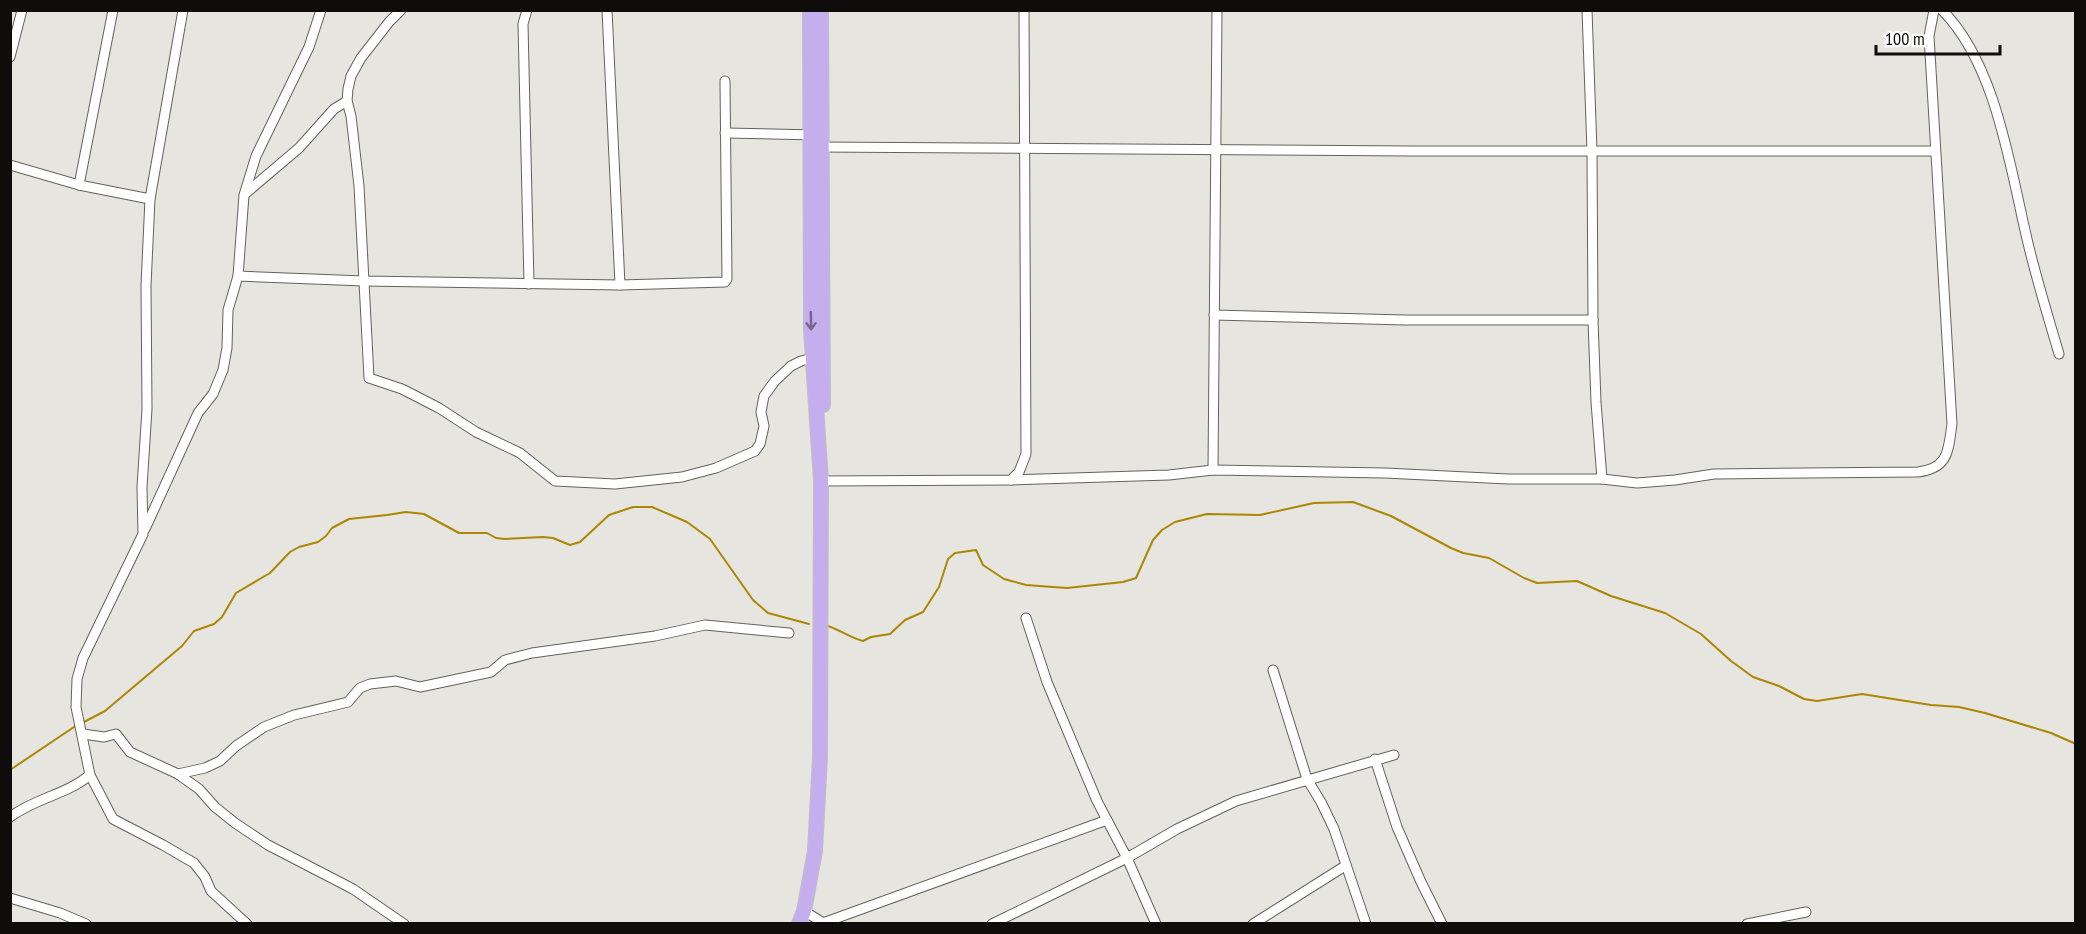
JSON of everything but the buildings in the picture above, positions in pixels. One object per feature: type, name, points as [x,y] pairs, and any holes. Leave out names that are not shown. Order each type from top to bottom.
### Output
[{"type":"main road","points":[[810,10],[821,250],[824,400],[819,431]]},
{"type":"main road","points":[[802,917],[818,822],[820,757],[821,481],[813,358],[816,141],[821,10]]},
{"type":"street","points":[[10,57],[22,10]]},
{"type":"street","points":[[79,184],[113,10]]},
{"type":"street","points":[[143,534],[142,488],[147,409],[146,285],[150,199],[183,10]]},
{"type":"street","points":[[247,924],[211,891],[205,877],[194,863],[113,819],[90,775],[76,707],[77,680],[83,658],[198,413],[213,394],[223,369],[227,348],[228,310],[238,276],[244,195],[256,156],[309,47],[321,10]]},
{"type":"street","points":[[401,10],[361,58],[351,76],[347,100],[355,144],[369,378],[402,389],[439,408],[476,432],[520,453],[555,481],[615,484],[682,477],[716,468],[755,451],[760,444],[764,426],[761,412],[764,396],[775,381],[791,366],[813,358]]},
{"type":"street","points":[[527,10],[523,24],[529,284]]},
{"type":"street","points":[[607,10],[620,285]]},
{"type":"street","points":[[1011,480],[1019,472],[1026,454],[1024,10]]},
{"type":"street","points":[[1213,470],[1217,10]]},
{"type":"street","points":[[1587,10],[1592,151],[1593,320],[1602,478]]},
{"type":"street","points":[[821,481],[1011,480],[1158,476],[1213,470],[1385,473],[1508,479],[1602,478],[1637,483],[1714,474],[1932,470],[1943,462],[1949,447],[1952,424],[1929,36],[1934,10]]},
{"type":"street","points":[[1942,10],[1954,22],[1976,59],[1991,93],[2031,256],[2059,354]]},
{"type":"street","points":[[238,276],[529,284],[721,284],[727,279],[725,81]]},
{"type":"street","points":[[244,195],[288,158],[334,109],[347,100]]},
{"type":"street","points":[[725,133],[816,141],[1025,148],[1935,151]]},
{"type":"street","points":[[10,165],[79,184],[150,199]]},
{"type":"street","points":[[1214,315],[1405,320],[1593,320]]},
{"type":"street","points":[[1026,618],[1047,682],[1097,801],[1127,858],[1156,924]]},
{"type":"street","points":[[178,774],[205,768],[220,761],[236,746],[264,727],[294,715],[348,702],[360,688],[370,684],[396,681],[420,687],[491,672],[505,660],[532,653],[655,636],[705,625],[789,633]]},
{"type":"street","points":[[1274,670],[1307,779],[1322,802],[1334,829],[1366,924]]},
{"type":"street","points":[[83,734],[104,737],[116,734],[130,752],[178,774],[199,789],[215,807],[243,829],[353,889],[404,924]]},
{"type":"street","points":[[992,924],[1127,858],[1236,801],[1394,755]]},
{"type":"street","points":[[1375,759],[1397,827],[1442,924]]},
{"type":"street","points":[[10,817],[40,800],[60,794],[90,775]]},
{"type":"street","points":[[802,917],[824,923],[1107,820]]},
{"type":"street","points":[[1253,924],[1345,866]]},
{"type":"street","points":[[10,898],[60,913],[86,924]]},
{"type":"street","points":[[1747,924],[1806,912]]},
{"type":"waterway","points":[[825,625],[863,641],[871,637],[890,634],[905,620],[923,612],[939,587],[948,559],[955,553],[976,550],[983,565],[1004,579],[1026,585],[1067,588],[1123,582],[1136,578],[1153,540],[1162,530],[1175,522],[1207,514],[1260,515],[1314,503],[1353,502],[1391,516],[1463,553],[1489,558],[1537,583],[1577,581],[1611,596],[1665,613],[1701,634],[1753,677],[1779,686],[1804,699],[1817,701],[1862,694],[1959,707],[2051,733],[2076,744]]},
{"type":"waterway","points":[[82,723],[105,711],[182,646],[194,631],[214,624],[222,617],[236,593],[270,573],[290,552],[318,542],[332,528],[349,519],[406,512],[424,514],[459,533],[487,533],[496,538],[505,539],[553,538],[570,545],[580,542],[609,515],[633,507],[652,507],[687,522],[710,539],[753,600],[768,613],[809,624]]},
{"type":"waterway","points":[[10,770],[77,725]]}]
